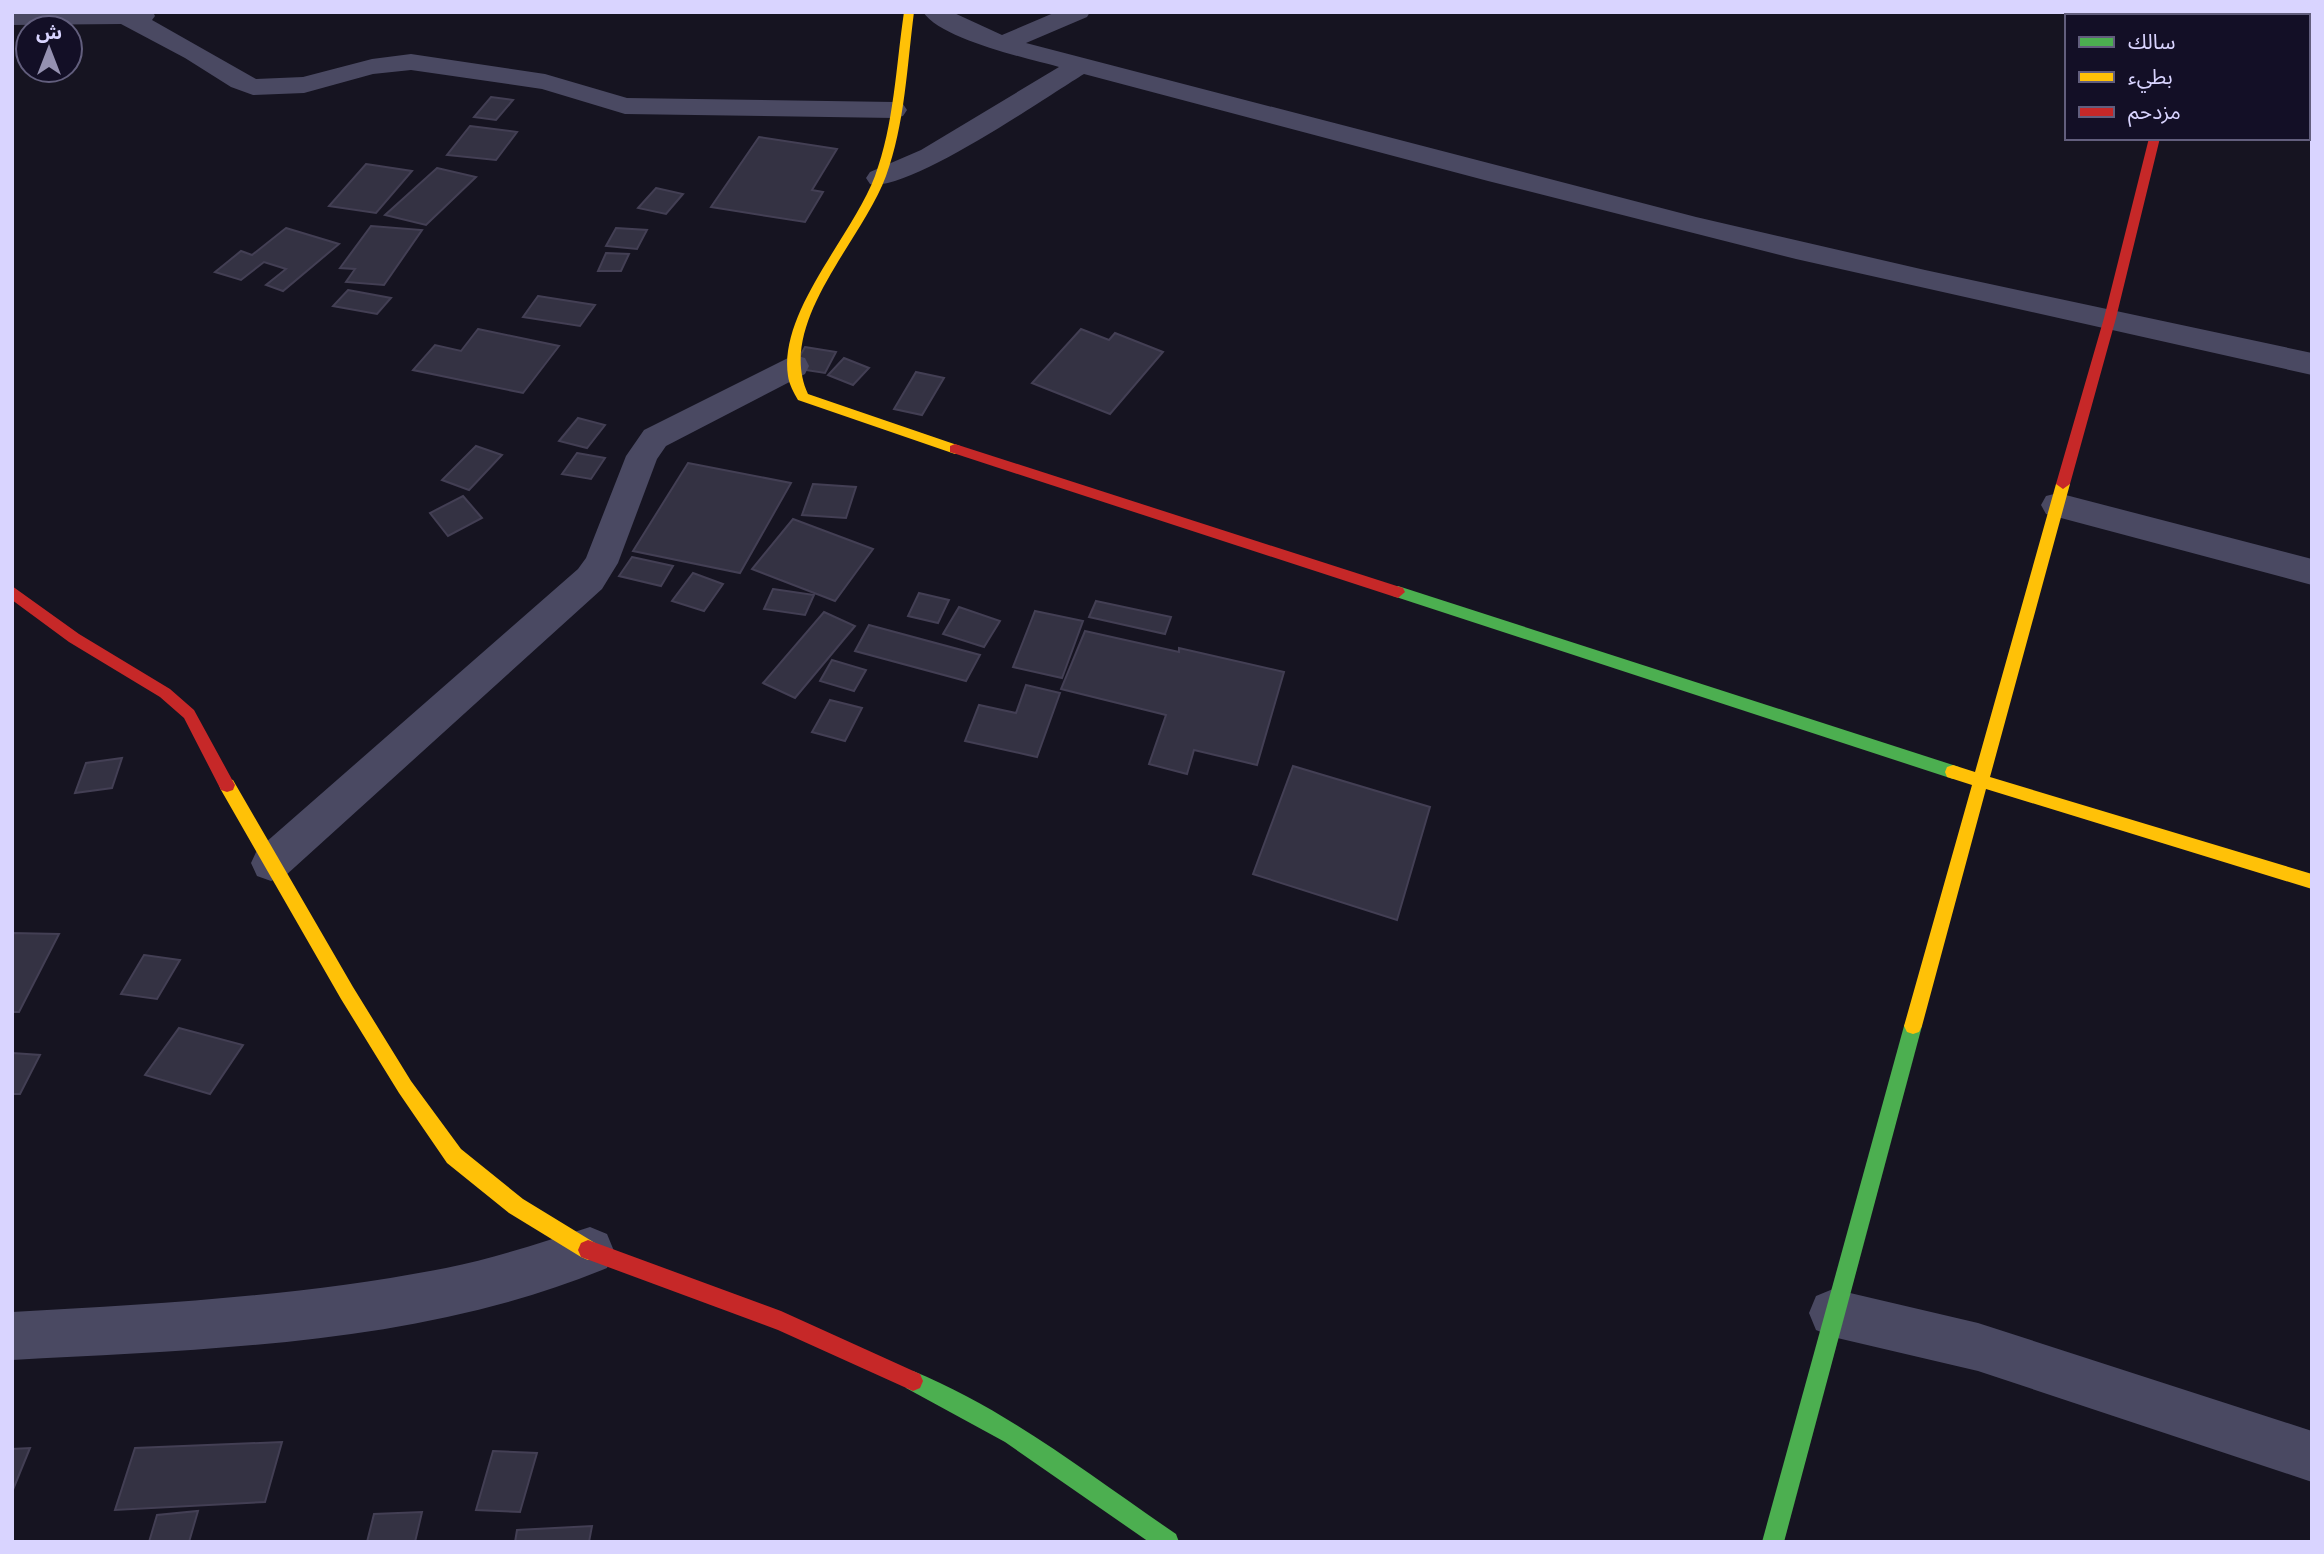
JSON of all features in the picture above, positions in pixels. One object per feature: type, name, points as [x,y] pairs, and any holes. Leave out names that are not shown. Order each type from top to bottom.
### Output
[{"type":"street","points":[[12,18],[171,12]]},
{"type":"street","points":[[909,12],[880,178],[797,333],[794,366],[799,394],[813,403],[1979,780],[2312,882]]},
{"type":"street","points":[[935,12],[954,24],[1002,44],[1452,164],[2007,299],[2110,318],[2312,364]]},
{"type":"street","points":[[1002,44],[1078,12]]},
{"type":"street","points":[[122,15],[253,87],[304,85],[372,67],[411,62],[545,82],[625,106],[894,110]]},
{"type":"street","points":[[880,178],[931,156],[1081,65]]},
{"type":"street","points":[[1773,1542],[1979,780],[2110,318],[2154,140]]},
{"type":"street","points":[[271,863],[590,579],[601,563],[633,477],[650,442],[687,419],[794,366]]},
{"type":"street","points":[[2058,505],[2312,572]]},
{"type":"street","points":[[12,592],[74,638],[164,693],[189,714],[271,863],[405,1087],[454,1156],[516,1206],[590,1251],[781,1321],[949,1397],[1003,1428],[1168,1542]]},
{"type":"street","points":[[12,1336],[234,1321],[368,1305],[494,1281],[590,1251]]},
{"type":"street","points":[[1833,1313],[1978,1347],[2312,1457]]},
{"type":"building","points":[[491,97],[513,100],[496,120],[474,117]]},
{"type":"building","points":[[470,126],[517,132],[496,160],[447,155]]},
{"type":"building","points":[[759,137],[837,149],[812,190],[823,192],[805,222],[711,207]]},
{"type":"building","points":[[366,164],[412,171],[376,213],[329,206]]},
{"type":"building","points":[[437,168],[476,177],[426,225],[385,215]]},
{"type":"building","points":[[656,188],[683,194],[666,214],[638,208]]},
{"type":"building","points":[[371,226],[422,230],[384,285],[346,282],[355,269],[340,268]]},
{"type":"building","points":[[286,228],[339,244],[283,291],[266,285],[286,269],[264,262],[241,280],[215,272],[241,251],[252,255]]},
{"type":"building","points":[[616,228],[647,230],[637,249],[606,246]]},
{"type":"building","points":[[606,253],[629,254],[621,271],[598,271]]},
{"type":"building","points":[[348,290],[391,298],[377,314],[333,306]]},
{"type":"building","points":[[538,296],[595,305],[580,326],[523,317]]},
{"type":"building","points":[[478,329],[559,346],[523,393],[413,370],[435,345],[461,351]]},
{"type":"building","points":[[1081,329],[1109,340],[1115,333],[1163,352],[1110,414],[1032,383]]},
{"type":"building","points":[[805,347],[836,352],[825,373],[793,368]]},
{"type":"building","points":[[844,358],[869,368],[853,385],[828,375]]},
{"type":"building","points":[[916,372],[944,378],[922,415],[894,409]]},
{"type":"building","points":[[578,418],[605,425],[587,448],[559,441]]},
{"type":"building","points":[[476,446],[502,455],[469,490],[442,480]]},
{"type":"building","points":[[577,453],[605,458],[591,479],[562,474]]},
{"type":"building","points":[[688,463],[791,483],[740,573],[633,551]]},
{"type":"building","points":[[813,484],[856,487],[846,518],[802,515]]},
{"type":"building","points":[[463,496],[482,518],[448,536],[430,513]]},
{"type":"building","points":[[793,519],[873,549],[835,601],[752,569]]},
{"type":"building","points":[[632,557],[673,566],[661,586],[619,576]]},
{"type":"building","points":[[693,573],[723,584],[704,611],[672,601]]},
{"type":"building","points":[[773,589],[814,595],[805,615],[764,609]]},
{"type":"building","points":[[919,593],[949,600],[938,623],[908,616]]},
{"type":"building","points":[[1096,601],[1171,617],[1165,634],[1089,617]]},
{"type":"building","points":[[959,607],[1000,621],[984,647],[943,634]]},
{"type":"building","points":[[1035,611],[1083,621],[1062,678],[1013,667]]},
{"type":"building","points":[[824,612],[855,626],[795,698],[763,683]]},
{"type":"building","points":[[869,625],[980,655],[966,681],[855,651]]},
{"type":"building","points":[[1085,631],[1179,652],[1179,648],[1284,672],[1257,765],[1194,750],[1187,774],[1149,764],[1166,715],[1061,689]]},
{"type":"building","points":[[832,660],[866,670],[854,691],[820,681]]},
{"type":"building","points":[[1026,685],[1060,693],[1037,757],[965,741],[979,705],[1016,713]]},
{"type":"building","points":[[830,700],[862,708],[845,741],[812,732]]},
{"type":"building","points":[[122,758],[112,788],[75,793],[86,763]]},
{"type":"building","points":[[1293,766],[1430,807],[1397,920],[1253,874]]},
{"type":"building","points":[[12,933],[59,934],[19,1012],[12,1012]]},
{"type":"building","points":[[144,955],[180,960],[157,999],[121,994]]},
{"type":"building","points":[[179,1028],[243,1045],[210,1094],[145,1075]]},
{"type":"building","points":[[12,1053],[40,1055],[20,1094],[12,1094]]},
{"type":"building","points":[[282,1442],[265,1502],[115,1510],[135,1448]]},
{"type":"building","points":[[30,1448],[12,1492],[12,1449]]},
{"type":"building","points":[[493,1451],[537,1453],[520,1512],[476,1510]]},
{"type":"building","points":[[198,1511],[189,1542],[149,1542],[157,1515]]},
{"type":"building","points":[[422,1512],[415,1542],[367,1542],[374,1514]]},
{"type":"building","points":[[592,1526],[589,1542],[515,1542],[517,1530]]},
{"type":"traffic: fast","points":[[1398,592],[1953,772]]},
{"type":"traffic: fast","points":[[1773,1542],[1913,1026]]},
{"type":"traffic: fast","points":[[913,1381],[947,1397],[1012,1435],[1168,1542]]},
{"type":"traffic: slow","points":[[909,12],[895,115],[881,175],[871,199],[814,296],[803,321],[795,346],[794,375],[803,397],[955,449]]},
{"type":"traffic: slow","points":[[1913,1026],[2063,484]]},
{"type":"traffic: slow","points":[[1953,772],[2312,882]]},
{"type":"traffic: slow","points":[[227,785],[347,993],[405,1087],[454,1156],[516,1206],[588,1250]]},
{"type":"traffic: jam","points":[[2063,484],[2110,318],[2154,140]]},
{"type":"traffic: jam","points":[[955,449],[1398,592]]},
{"type":"traffic: jam","points":[[12,592],[74,638],[165,693],[189,714],[227,785]]},
{"type":"traffic: jam","points":[[588,1250],[781,1321],[913,1381]]}]
